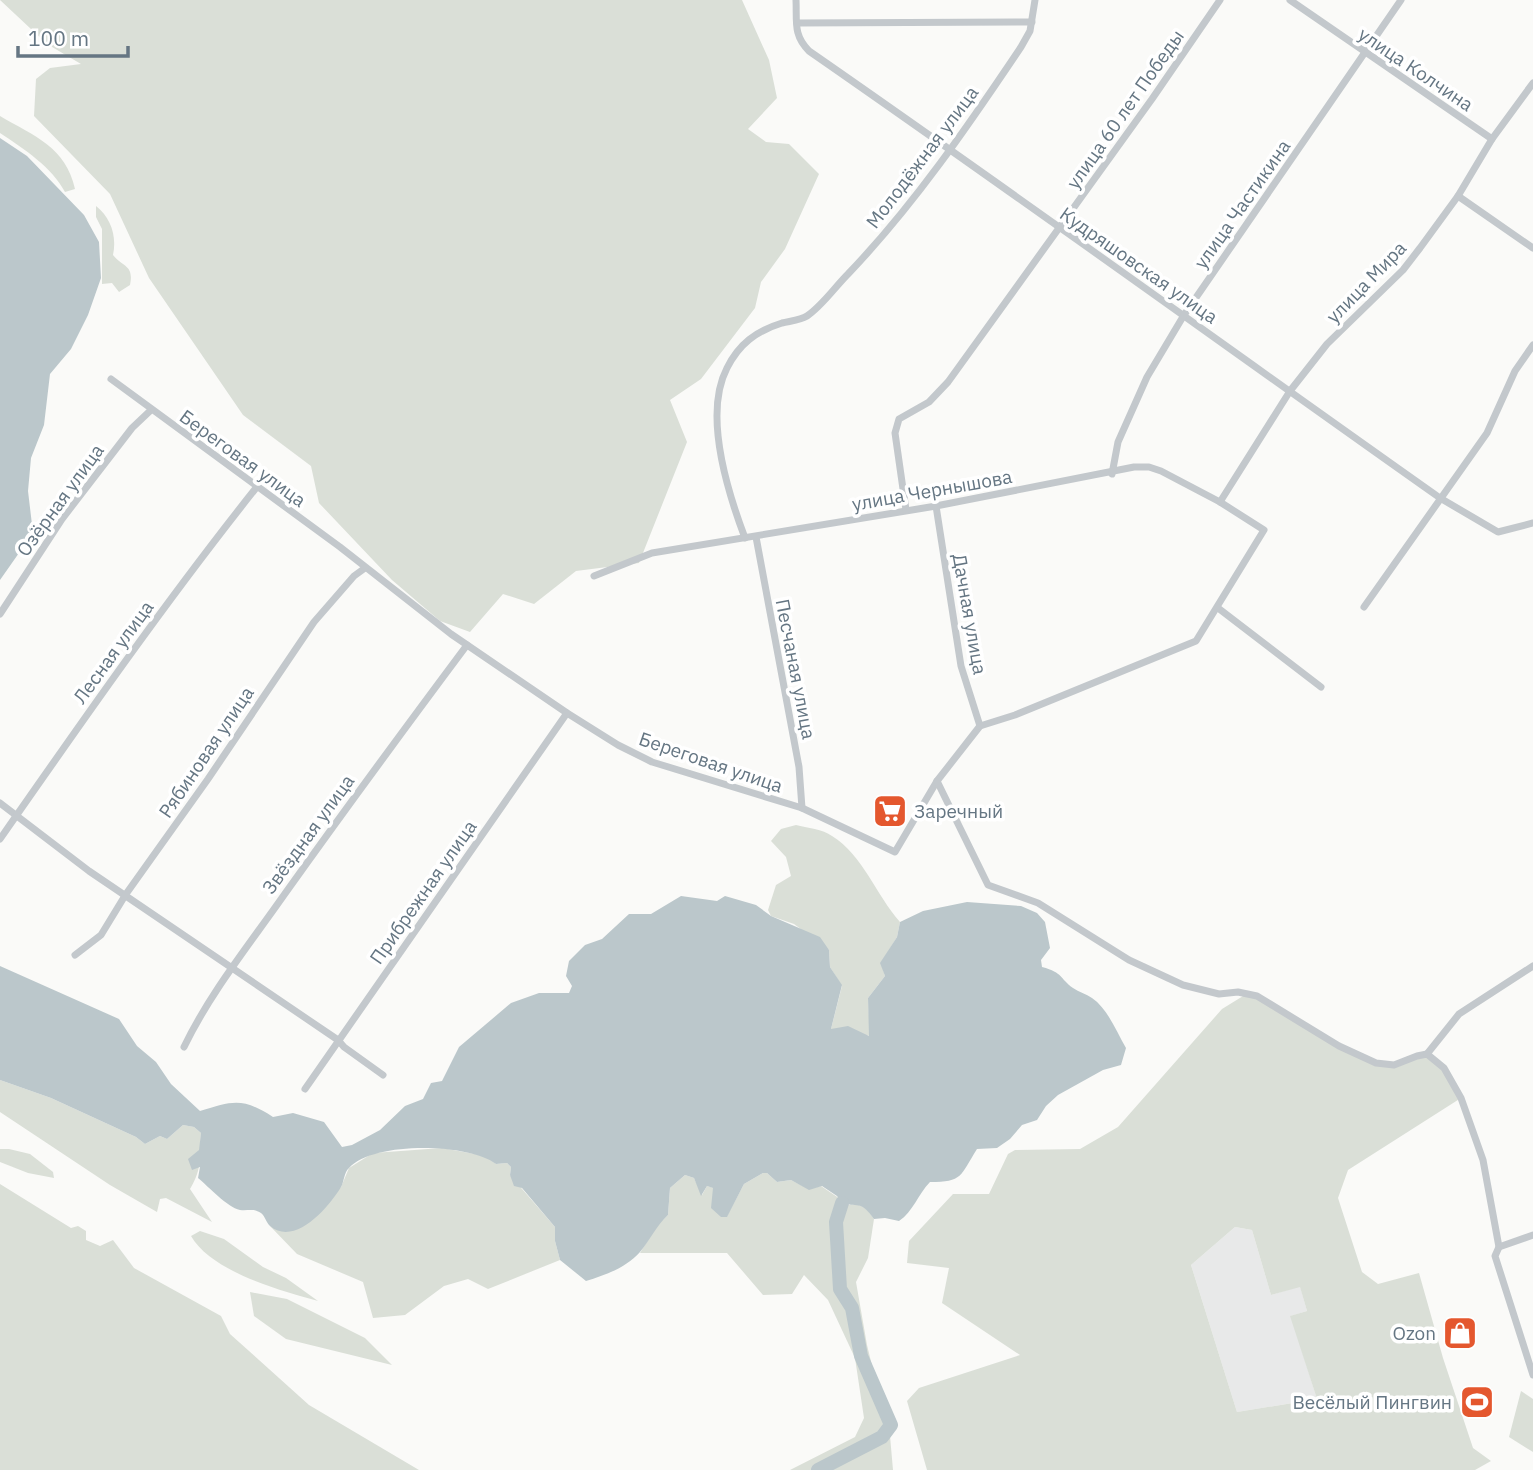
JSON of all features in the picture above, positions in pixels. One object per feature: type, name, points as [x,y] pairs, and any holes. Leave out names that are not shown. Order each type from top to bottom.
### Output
[{"type":"street","name":"Кудряшовская улица","points":[[796,0],[796,34],[809,51],[1440,498],[1498,532],[1533,523]]},
{"type":"street","name":"Молодёжная улица","points":[[745,538],[729,495],[720,439],[718,415],[726,370],[741,346],[756,333],[807,317],[873,247],[952,150],[1021,47],[1032,22],[1035,0]]},
{"type":"street","name":"улица 60 лет Победы","points":[[906,510],[895,433],[899,419],[937,395],[1060,229],[1220,0]]},
{"type":"street","name":"улица Колчина","points":[[1290,0],[1492,139]]},
{"type":"street","name":"улица Частикина","points":[[1112,474],[1118,442],[1147,377],[1184,316],[1401,0]]},
{"type":"street","points":[[797,23],[1032,22]]},
{"type":"street","name":"улица Мира","points":[[1220,502],[1290,391],[1327,344],[1403,270],[1458,196],[1492,139],[1533,82]]},
{"type":"street","points":[[1458,196],[1533,248]]},
{"type":"street","points":[[1364,607],[1487,433],[1515,371],[1533,345]]},
{"type":"street","name":"Береговая улица","points":[[111,379],[467,645],[567,713],[618,745],[652,762],[802,808],[895,852],[937,781],[980,726]]},
{"type":"street","name":"Озёрная улица","points":[[0,614],[62,519],[132,428],[151,410]]},
{"type":"street","name":"улица Чернышова","points":[[594,576],[652,553],[936,506],[1112,474],[1134,467],[1149,467],[1220,502],[1264,530],[1218,608]]},
{"type":"street","name":"Лесная улица","points":[[0,839],[139,641],[256,488]]},
{"type":"street","name":"Дачная улица","points":[[936,506],[961,666],[980,726]]},
{"type":"street","name":"Песчаная улица","points":[[756,537],[799,767],[802,808]]},
{"type":"street","name":"Рябиновая улица","points":[[75,956],[101,935],[126,894],[314,622],[354,576],[365,568]]},
{"type":"street","points":[[980,726],[1015,715],[1190,644],[1202,633],[1218,608],[1321,687]]},
{"type":"street","name":"Звёздная улица","points":[[184,1047],[205,1008],[231,970],[343,811],[467,645]]},
{"type":"street","name":"Прибрежная улица","points":[[305,1089],[567,713]]},
{"type":"street","points":[[937,781],[988,885],[1038,903],[1129,960],[1183,985],[1219,994],[1238,992],[1258,996],[1339,1046],[1376,1063],[1394,1065],[1427,1054],[1459,1014],[1533,966]]},
{"type":"street","points":[[0,803],[53,845],[231,970],[338,1040],[383,1075]]},
{"type":"street","points":[[1427,1054],[1444,1068],[1461,1098],[1483,1160],[1499,1247],[1495,1256],[1533,1375]]},
{"type":"street","points":[[1499,1247],[1533,1236]]},
{"type":"shaded area","points":[[0,0],[742,0],[769,60],[777,98],[748,129],[766,142],[789,144],[819,174],[785,249],[761,282],[755,308],[701,379],[670,400],[687,442],[639,563],[576,571],[534,604],[503,594],[470,632],[440,621],[392,580],[319,503],[311,466],[243,415],[149,278],[110,194],[34,116],[36,79],[50,68],[81,64],[47,44]]},
{"type":"shaded area","points":[[0,116],[47,144],[64,163],[75,189],[65,192],[53,174],[28,152],[0,133]]},
{"type":"shaded area","points":[[0,138],[27,156],[84,215],[99,242],[101,278],[88,315],[71,349],[50,374],[44,425],[31,458],[28,491],[33,533],[0,580]]},
{"type":"shaded area","points":[[96,206],[106,216],[112,228],[113,255],[131,274],[130,285],[119,292],[112,283],[102,284],[102,229],[96,217]]},
{"type":"shaded area","points":[[796,825],[824,832],[843,844],[861,864],[900,922],[897,937],[881,963],[885,976],[868,998],[870,1036],[831,1029],[842,986],[830,967],[829,950],[794,924],[771,916],[768,910],[776,885],[791,876],[786,857],[771,841],[781,829]]},
{"type":"shaded area","points":[[681,896],[717,901],[725,896],[756,905],[771,916],[820,937],[829,950],[830,967],[842,985],[831,1029],[848,1026],[869,1036],[868,998],[885,976],[880,963],[897,937],[900,922],[923,911],[967,902],[1021,906],[1037,913],[1045,922],[1050,948],[1041,960],[1042,967],[1058,974],[1073,988],[1092,998],[1107,1014],[1126,1048],[1121,1065],[1103,1070],[1058,1095],[1046,1106],[1037,1120],[1022,1125],[1010,1139],[997,1148],[977,1149],[960,1176],[949,1181],[930,1182],[899,1221],[874,1219],[863,1207],[842,1203],[822,1186],[809,1190],[791,1180],[777,1182],[767,1173],[744,1184],[727,1217],[721,1217],[711,1208],[713,1188],[707,1186],[701,1196],[694,1178],[685,1175],[670,1188],[668,1215],[640,1252],[622,1267],[586,1281],[560,1260],[555,1227],[522,1188],[514,1186],[510,1175],[511,1167],[507,1163],[496,1164],[483,1157],[444,1149],[399,1149],[378,1153],[361,1159],[349,1168],[336,1195],[310,1222],[290,1232],[280,1231],[270,1226],[258,1211],[240,1210],[230,1205],[198,1178],[200,1167],[192,1170],[188,1159],[199,1150],[201,1133],[194,1127],[183,1125],[167,1139],[160,1136],[145,1144],[136,1137],[51,1098],[0,1080],[0,966],[119,1019],[137,1046],[156,1062],[171,1084],[200,1111],[237,1103],[253,1106],[273,1117],[293,1113],[324,1122],[342,1147],[352,1145],[380,1130],[405,1106],[423,1099],[431,1083],[442,1081],[459,1047],[511,1003],[539,993],[569,993],[572,986],[566,976],[569,961],[585,945],[602,939],[629,914],[651,914]]},
{"type":"shaded area","points":[[1248,993],[1376,1063],[1394,1065],[1427,1054],[1444,1068],[1461,1098],[1348,1170],[1338,1198],[1362,1272],[1378,1284],[1419,1273],[1443,1358],[1473,1448],[1491,1461],[1475,1470],[927,1470],[907,1401],[919,1388],[1020,1355],[942,1303],[949,1268],[907,1263],[909,1241],[953,1194],[989,1194],[1008,1154],[1015,1150],[1080,1149],[1118,1127],[1222,1009]],"holes":[[[1235,1227],[1252,1230],[1271,1295],[1300,1287],[1307,1311],[1290,1316],[1317,1399],[1237,1412],[1191,1265]]]},
{"type":"shaded area","points":[[0,1080],[51,1098],[136,1137],[145,1144],[160,1136],[167,1139],[183,1125],[194,1127],[201,1133],[200,1156],[197,1175],[190,1189],[212,1222],[166,1198],[160,1199],[157,1212],[110,1185],[0,1112]]},
{"type":"shaded area","points":[[442,1148],[486,1156],[496,1164],[507,1163],[511,1167],[510,1175],[555,1227],[560,1260],[488,1289],[468,1279],[444,1286],[405,1315],[373,1318],[363,1282],[297,1254],[270,1226],[282,1231],[341,1187],[349,1168],[373,1153]]},
{"type":"shaded area","points":[[0,1149],[30,1154],[53,1172],[54,1178],[28,1173],[0,1162]]},
{"type":"shaded area","points":[[767,1173],[777,1182],[791,1180],[809,1189],[821,1186],[849,1205],[864,1207],[874,1219],[868,1258],[856,1282],[876,1382],[897,1424],[890,1436],[893,1470],[790,1470],[855,1437],[864,1418],[855,1358],[828,1300],[804,1275],[792,1294],[763,1295],[727,1253],[640,1253],[657,1225],[668,1215],[670,1188],[685,1175],[694,1178],[702,1195],[707,1186],[714,1188],[721,1217],[727,1216],[744,1184]]},
{"type":"shaded area","points":[[0,1184],[71,1228],[78,1226],[86,1231],[86,1240],[100,1246],[113,1240],[134,1268],[221,1316],[230,1334],[309,1405],[419,1470],[0,1470]]},
{"type":"shaded area","points":[[1235,1227],[1252,1230],[1271,1295],[1300,1286],[1307,1311],[1291,1316],[1317,1399],[1237,1412],[1191,1265]]},
{"type":"shaded area","points":[[200,1231],[224,1239],[318,1301],[248,1278],[214,1260],[191,1236]]},
{"type":"shaded area","points":[[250,1292],[287,1299],[365,1338],[392,1365],[286,1339],[254,1316]]},
{"type":"shaded area","points":[[1521,1391],[1533,1399],[1533,1452],[1509,1437]]},
{"type":"waterway","points":[[818,1470],[882,1437],[891,1425],[861,1356],[852,1308],[840,1289],[836,1222],[842,1203]]},
{"type":"place","name":"Заречный","points":[[890,811]]},
{"type":"place","name":"Ozon","points":[[1460,1333]]},
{"type":"place","name":"Весёлый Пингвин","points":[[1477,1402]]}]
